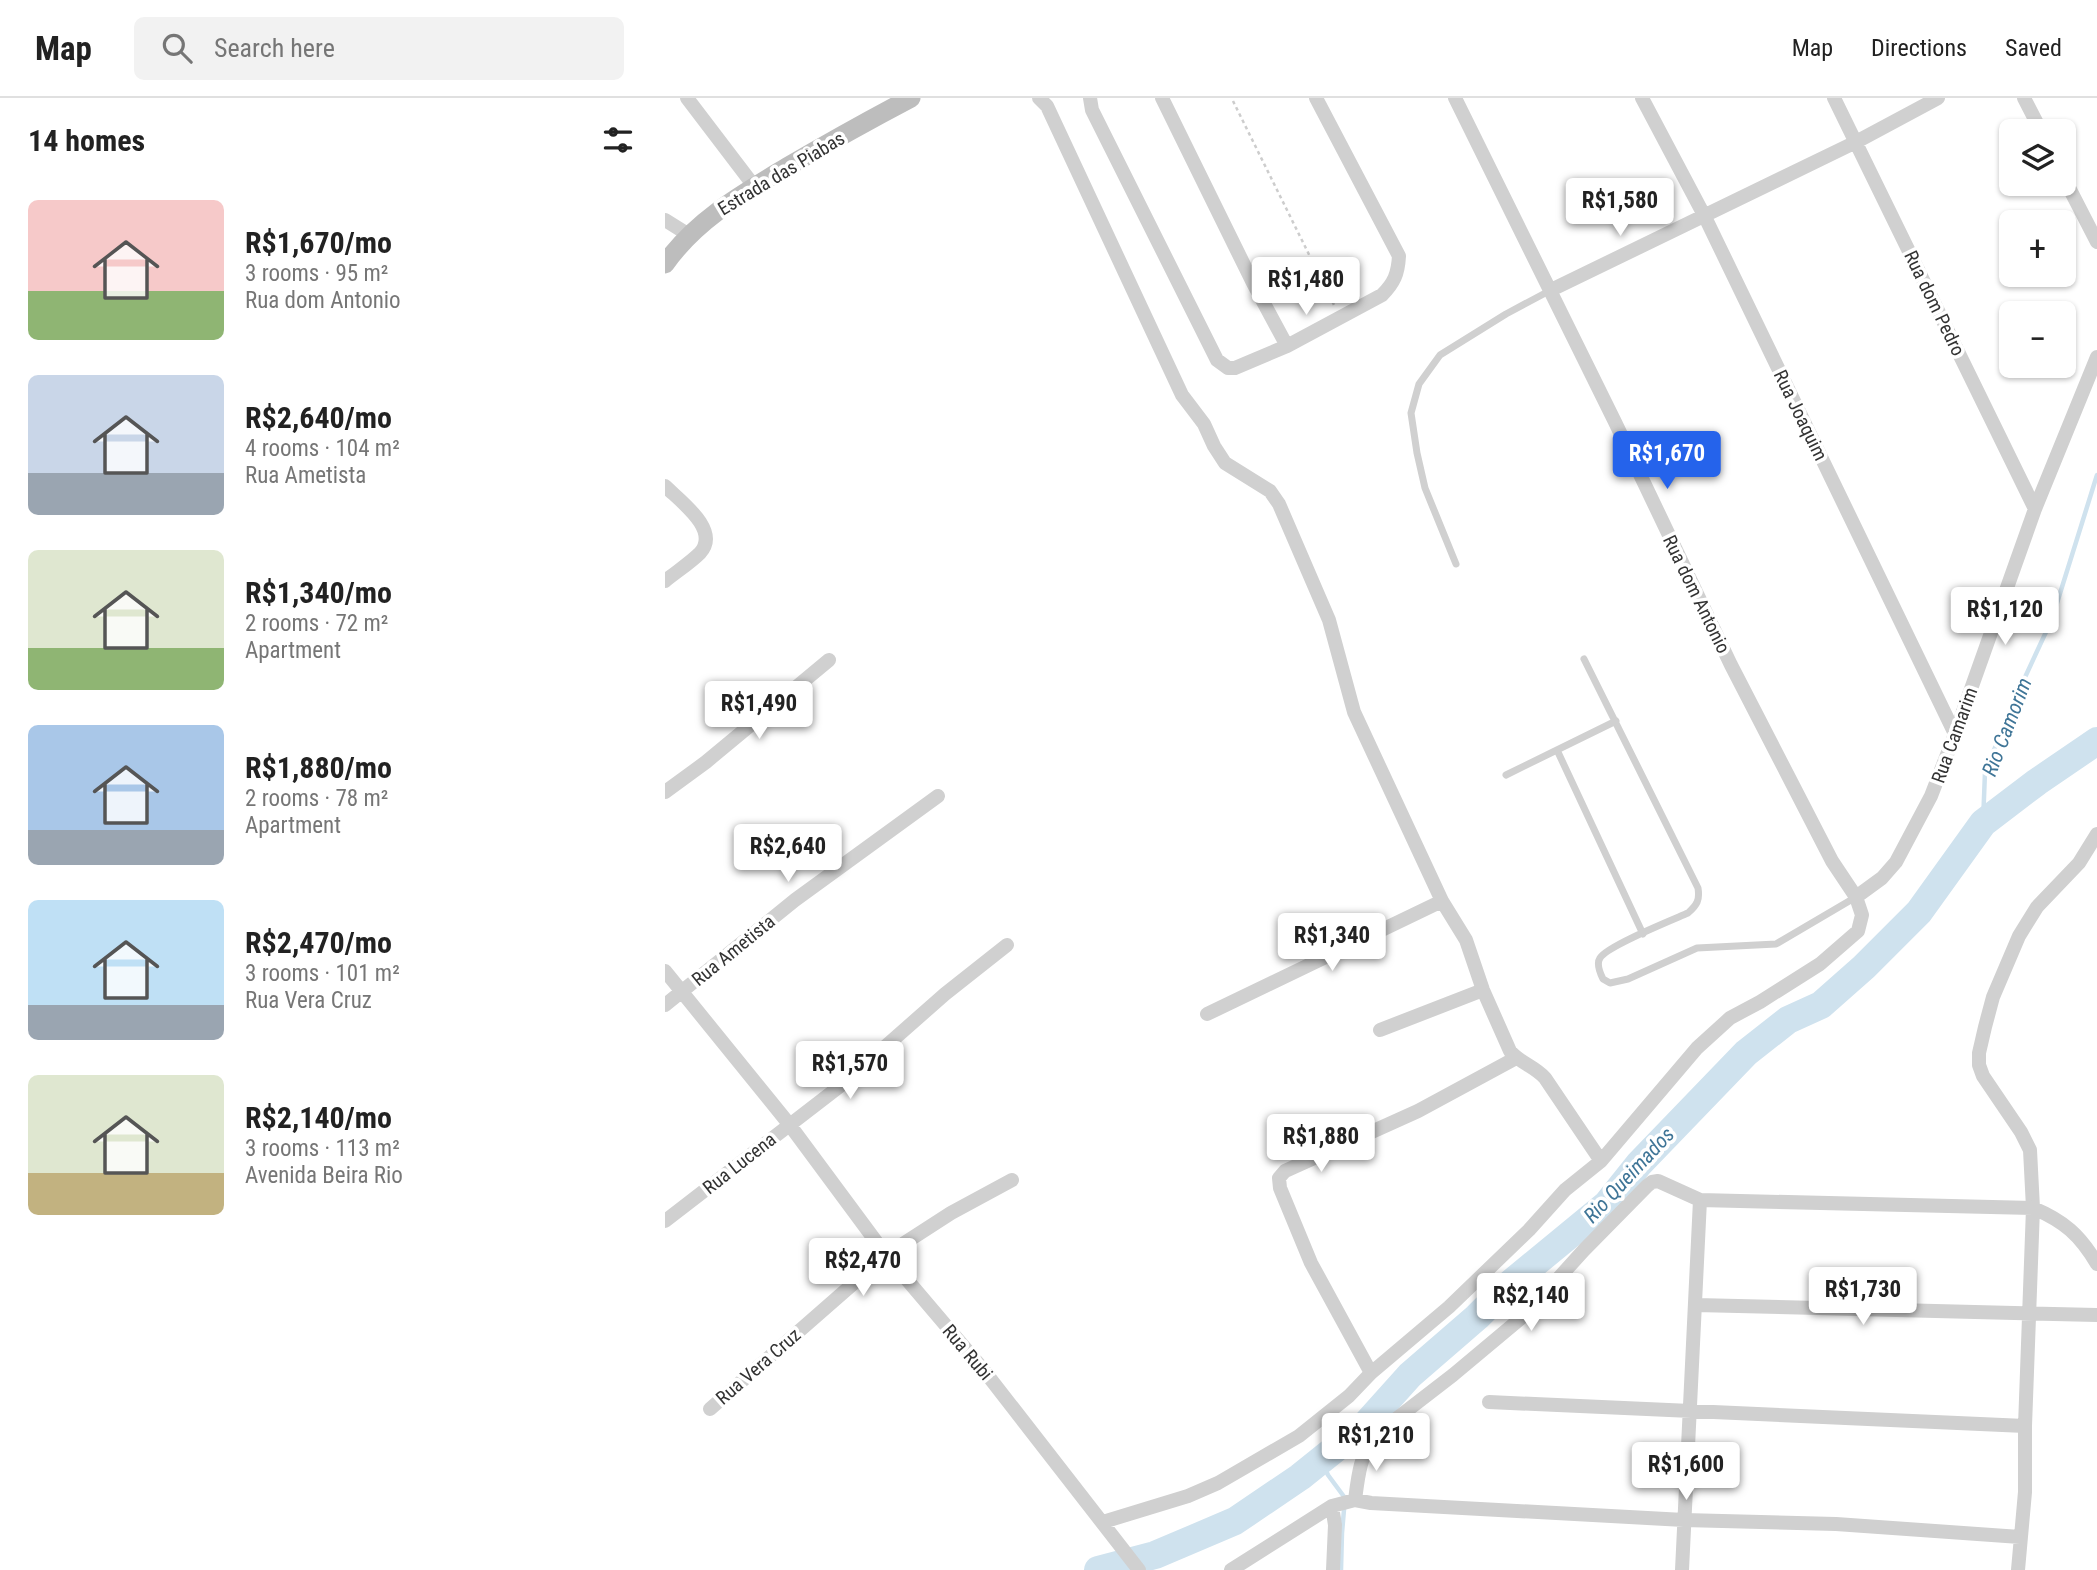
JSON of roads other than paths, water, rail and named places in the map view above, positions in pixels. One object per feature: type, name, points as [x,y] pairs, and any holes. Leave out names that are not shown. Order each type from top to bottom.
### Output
[{"type":"street","points":[[687,98],[754,186]]},
{"type":"street","name":"Estrada das Piabas","points":[[665,264],[689,235],[716,212],[754,186],[911,98]]},
{"type":"street","points":[[1038,98],[1047,106],[1182,395],[1204,424],[1225,463],[1270,491],[1279,504],[1329,620],[1354,712],[1442,901],[1466,940],[1483,990],[1510,1051],[1516,1058],[1536,1068],[1601,1161]]},
{"type":"street","points":[[1090,98],[1092,110],[1216,360],[1228,368],[1235,368],[1287,346],[1382,295],[1392,285],[1398,272],[1399,256],[1316,98]]},
{"type":"street","points":[[1162,98],[1287,346]]},
{"type":"street","name":"Rua dom Antonio","points":[[1455,98],[1551,290],[1731,665],[1832,861],[1856,897]]},
{"type":"street","name":"Rua Joaquim","points":[[1642,98],[1705,217],[1955,734]]},
{"type":"street","name":"Rua dom Pedro","points":[[1834,98],[2035,509]]},
{"type":"street","points":[[1551,290],[1705,217],[1938,98]]},
{"type":"street","points":[[2024,98],[2035,119]]},
{"type":"street","points":[[2073,196],[2097,242]]},
{"type":"street","points":[[665,220],[689,235]]},
{"type":"street","name":"Rua Camarim","points":[[1856,897],[1882,878],[1904,849],[1931,796],[2035,509],[2097,357]]},
{"type":"street","points":[[665,486],[703,525],[706,540],[700,553],[665,581]]},
{"type":"street","points":[[665,792],[706,762],[829,660]]},
{"type":"street","name":"Rua Ametista","points":[[665,1005],[795,900],[938,796]]},
{"type":"street","points":[[2018,1570],[2025,1492],[2033,1208],[2030,1150],[1983,1076],[1979,1053],[1993,997],[2019,936],[2037,907],[2088,852],[2097,834]]},
{"type":"street","points":[[1103,1522],[1188,1496],[1245,1469],[1299,1436],[1349,1396],[1371,1373],[1449,1307],[1529,1230],[1565,1190],[1601,1161],[1697,1048],[1730,1018],[1820,964],[1858,930],[1862,915],[1856,897]]},
{"type":"street","points":[[1207,1014],[1442,901]]},
{"type":"street","name":"Rua Lucena","points":[[665,1222],[844,1083],[927,1009],[1007,945]]},
{"type":"street","name":"Rua Rubi","points":[[665,971],[789,1124],[886,1255],[982,1368],[1139,1570]]},
{"type":"street","points":[[1380,1030],[1483,990]]},
{"type":"street","points":[[1371,1373],[1311,1263],[1280,1188],[1279,1178],[1285,1171],[1418,1111],[1516,1058]]},
{"type":"street","name":"Rua Vera Cruz","points":[[710,1409],[886,1255],[951,1213],[1012,1180]]},
{"type":"street","points":[[1333,1570],[1335,1525],[1374,1436],[1504,1335],[1652,1182],[1664,1183],[1700,1200],[2033,1208],[2058,1219],[2087,1247],[2097,1265]]},
{"type":"street","points":[[1682,1570],[1700,1200]]},
{"type":"street","points":[[1696,1306],[2097,1315]]},
{"type":"street","points":[[1489,1402],[2025,1426]]},
{"type":"street","points":[[1231,1570],[1345,1502],[1684,1520],[1850,1525],[2020,1537]]},
{"type":"lane","points":[[1456,564],[1425,488],[1416,453],[1411,413],[1419,384],[1440,355],[1551,290]]},
{"type":"lane","points":[[1584,659],[1699,888],[1697,904],[1688,913],[1613,948],[1601,957],[1598,962],[1603,979],[1609,983],[1627,979],[1697,948],[1776,944],[1856,897]]},
{"type":"lane","points":[[1506,775],[1616,721]]},
{"type":"lane","points":[[1557,750],[1643,934]]},
{"type":"waterway","name":"Rio Camorim","points":[[1983,823],[1985,772],[2052,619],[2097,475]]},
{"type":"waterway","name":"Rio Queimados","points":[[1098,1570],[1155,1555],[1235,1521],[1300,1477],[1366,1424],[1410,1375],[1477,1317],[1511,1283],[1607,1204],[1639,1164],[1746,1053],[1788,1020],[1821,1005],[1864,967],[1919,912],[1983,823],[2097,741]]},
{"type":"waterway","points":[[1321,1460],[1345,1498],[1341,1570]]}]
